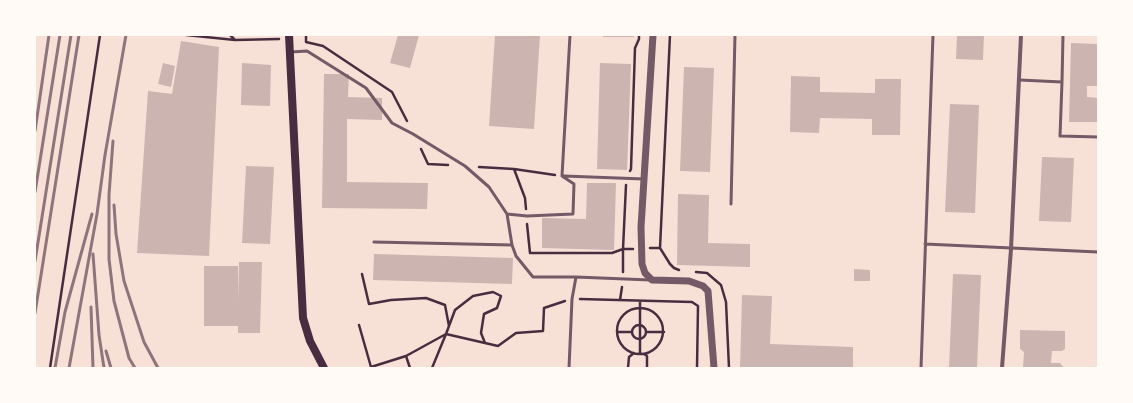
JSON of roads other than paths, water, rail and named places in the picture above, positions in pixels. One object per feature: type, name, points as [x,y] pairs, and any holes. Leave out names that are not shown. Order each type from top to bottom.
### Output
[{"type":"main road","points":[[289,35],[303,318],[310,341],[324,368]]},
{"type":"street","points":[[653,35],[641,226],[642,264],[645,273],[652,280],[689,282],[703,286],[708,291],[714,368]]},
{"type":"street","points":[[1002,368],[1011,249],[1021,35]]},
{"type":"lane","points":[[562,176],[570,35]]},
{"type":"lane","points":[[731,204],[735,35]]},
{"type":"lane","points":[[921,368],[934,35]]},
{"type":"lane","points":[[1063,35],[1060,136],[1098,137]]},
{"type":"lane","points":[[290,52],[307,51],[366,88],[392,123],[465,166],[489,187],[507,214],[512,245],[516,256],[533,277],[652,280]]},
{"type":"lane","points":[[1020,80],[1062,82]]},
{"type":"lane","points":[[507,214],[527,216],[573,214],[574,184],[562,176]]},
{"type":"lane","points":[[562,176],[644,179]]},
{"type":"lane","points":[[374,242],[512,245]]},
{"type":"lane","points":[[925,244],[1098,252]]},
{"type":"lane","points":[[569,368],[572,299],[576,277]]},
{"type":"railway","points":[[35,131],[49,35]]},
{"type":"railway","points":[[35,192],[60,35]]},
{"type":"railway","points":[[35,261],[71,35]]},
{"type":"railway","points":[[35,313],[79,35]]},
{"type":"railway","points":[[69,368],[97,214],[105,155],[126,35]]},
{"type":"railway","points":[[113,141],[109,195],[109,259],[114,301],[129,358],[135,368]]},
{"type":"railway","points":[[114,205],[116,234],[124,281],[144,342],[158,368]]},
{"type":"railway","points":[[55,368],[65,312],[92,214]]},
{"type":"railway","points":[[93,254],[99,335],[104,368]]},
{"type":"railway","points":[[91,307],[93,368]]},
{"type":"railway","points":[[106,351],[111,368]]}]
